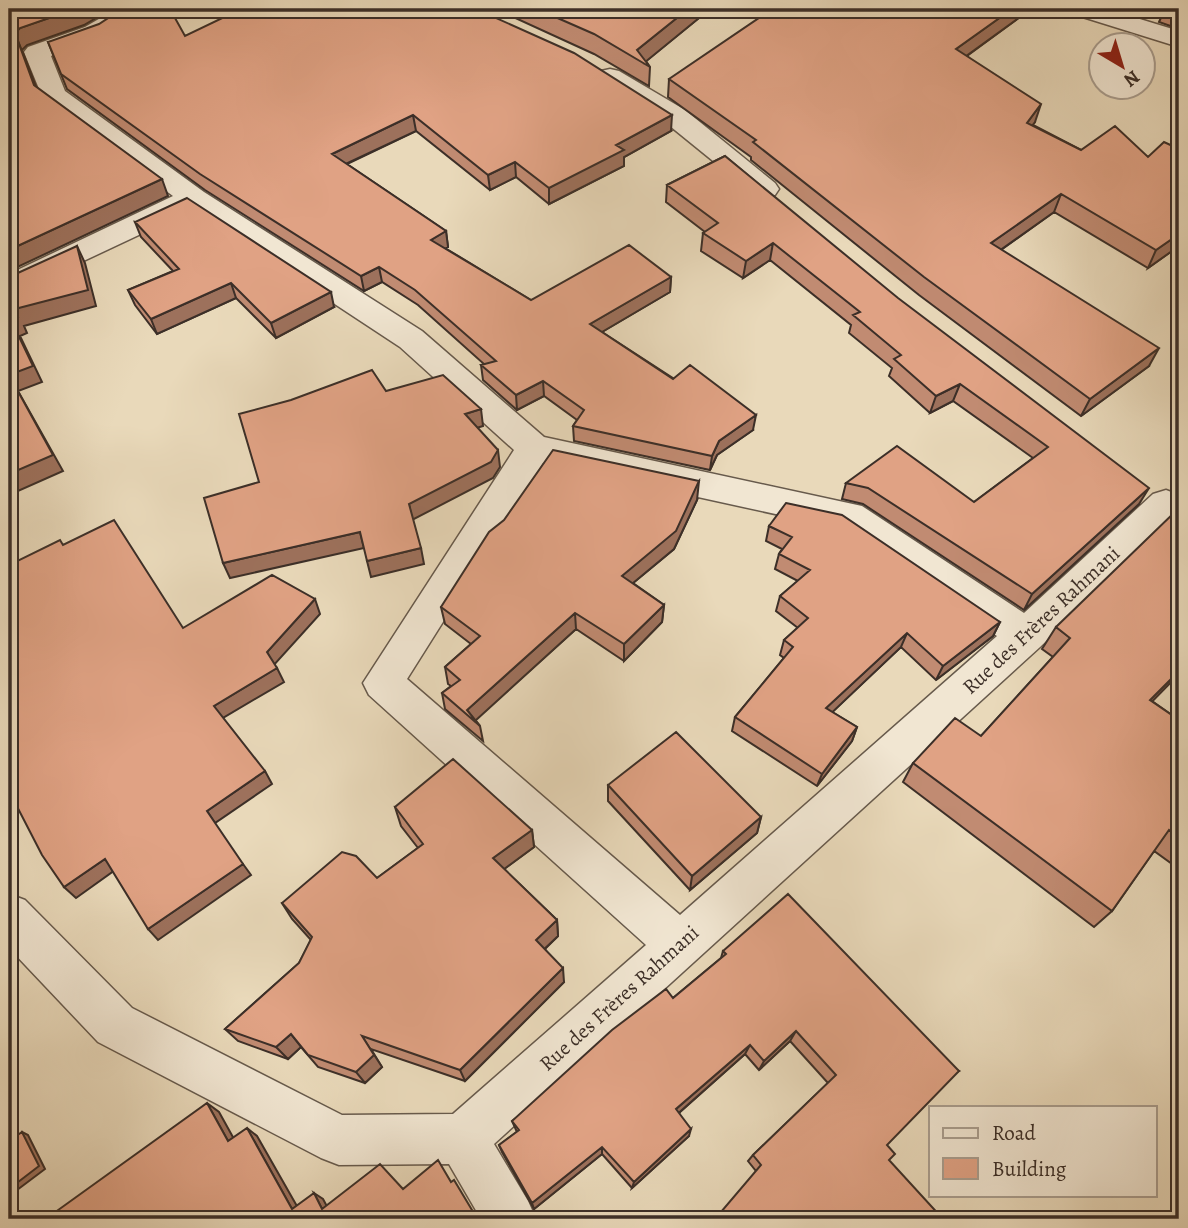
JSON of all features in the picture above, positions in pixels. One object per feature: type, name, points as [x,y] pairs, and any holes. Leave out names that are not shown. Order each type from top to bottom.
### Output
[{"type":"street","points":[[134,9],[94,32],[23,54],[53,95],[194,198],[411,339],[534,448],[849,516],[1026,635]]},
{"type":"street","points":[[1082,9],[1179,39]]},
{"type":"street","points":[[584,61],[675,116],[791,211]]},
{"type":"street","points":[[9,286],[194,198]]},
{"type":"street","points":[[534,448],[383,683],[679,944]]},
{"type":"street","name":"Rue des Frères Rahmani","points":[[462,1139],[1026,635],[1163,501]]},
{"type":"street","points":[[9,916],[115,1025],[339,1140],[462,1139],[510,1219]]},
{"type":"building","points":[[9,9],[75,9],[20,28],[15,33],[34,85],[162,179],[9,250]]},
{"type":"building","points":[[122,9],[170,9],[185,36],[241,9],[476,9],[574,53],[672,115],[616,145],[624,150],[549,188],[515,162],[488,175],[413,115],[332,154],[446,231],[431,240],[531,300],[629,245],[671,277],[590,324],[673,379],[690,365],[756,415],[719,441],[712,456],[573,426],[584,410],[543,381],[516,395],[481,365],[496,361],[415,290],[379,267],[361,276],[200,174],[61,74],[48,42],[99,24]]},
{"type":"building","points":[[537,9],[688,9],[637,50],[650,67],[594,34]]},
{"type":"building","points":[[772,9],[1012,9],[956,49],[1041,104],[1027,123],[1081,150],[1115,126],[1148,157],[1164,142],[1179,149],[1179,234],[1156,250],[1061,194],[991,243],[1159,348],[1090,399],[924,277],[753,142],[756,140],[669,79]]},
{"type":"building","points":[[725,156],[898,298],[1149,488],[1032,594],[868,488],[846,483],[897,446],[974,502],[1048,447],[960,384],[936,396],[894,359],[901,355],[853,315],[860,312],[773,243],[746,261],[703,233],[718,223],[667,185]]},
{"type":"building","points":[[187,198],[331,292],[271,323],[231,283],[151,319],[128,290],[179,269],[135,222]]},
{"type":"building","points":[[77,246],[88,290],[15,309],[18,317],[11,320],[33,366],[9,375],[9,277]]},
{"type":"building","points":[[372,370],[386,391],[443,375],[481,409],[465,414],[498,450],[491,462],[409,504],[421,548],[367,561],[360,532],[223,563],[204,498],[259,482],[239,414],[291,400]]},
{"type":"building","points":[[9,375],[53,455],[9,474]]},
{"type":"building","points":[[553,450],[699,481],[676,531],[622,576],[664,605],[624,644],[575,613],[467,710],[480,726],[442,693],[460,680],[445,667],[480,636],[441,607],[489,532],[504,520]]},
{"type":"building","points":[[786,503],[842,515],[1000,622],[943,666],[907,633],[826,708],[857,727],[822,774],[735,717],[793,647],[784,640],[808,618],[780,596],[810,570],[779,554],[792,537],[769,526]]},
{"type":"building","points":[[1179,508],[1179,671],[1150,700],[1179,720],[1179,838],[1169,830],[1112,911],[913,763],[955,718],[981,736],[1070,638],[1056,627]]},
{"type":"building","points":[[114,520],[183,628],[272,575],[315,599],[267,652],[277,668],[214,706],[265,771],[207,811],[243,864],[148,929],[105,859],[64,887],[42,855],[9,791],[9,565],[60,540],[63,545]]},
{"type":"building","points":[[676,732],[761,817],[692,876],[608,785]]},
{"type":"building","points":[[453,759],[532,830],[493,858],[557,920],[536,940],[563,968],[460,1070],[362,1036],[374,1055],[356,1072],[308,1055],[291,1034],[276,1047],[225,1029],[299,963],[312,937],[282,903],[342,852],[356,856],[377,878],[423,844],[395,807]]},
{"type":"building","points":[[788,894],[959,1071],[887,1145],[895,1154],[889,1160],[943,1219],[715,1219],[761,1165],[753,1155],[836,1075],[796,1031],[764,1061],[750,1045],[676,1109],[691,1129],[634,1182],[602,1147],[532,1203],[499,1145],[519,1130],[512,1121],[612,1030],[666,989],[673,998],[726,954],[723,951]]},
{"type":"building","points":[[207,1103],[228,1141],[247,1128],[292,1209],[314,1193],[322,1209],[380,1164],[403,1189],[438,1160],[451,1182],[454,1180],[475,1215],[516,1216],[512,1219],[57,1219],[54,1213]]},
{"type":"building","points":[[22,1132],[39,1166],[9,1189],[9,1141]]}]
